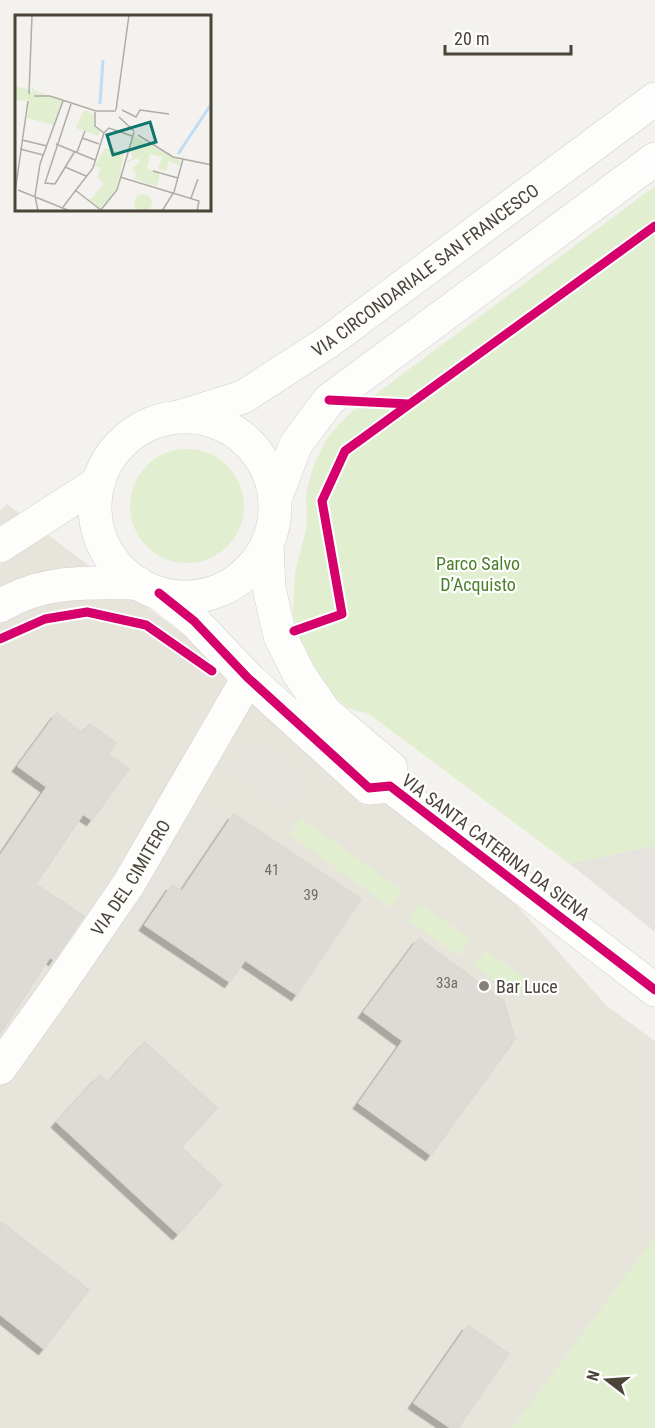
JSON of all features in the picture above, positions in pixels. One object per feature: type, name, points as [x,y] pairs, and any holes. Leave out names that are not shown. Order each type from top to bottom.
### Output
[{"type":"street","name":"VIA CIRCONDARIALE SAN FRANCESCO","points":[[182,417],[243,397],[328,342],[655,99]]},
{"type":"street","points":[[275,500],[296,444],[329,399],[655,159]]},
{"type":"street","points":[[0,606],[39,588],[81,582],[148,588],[172,596],[201,595],[228,586],[251,569],[267,545],[273,523],[275,500],[271,477],[260,456],[245,439],[226,426],[205,419],[182,417],[155,422],[130,436],[111,456],[99,482],[96,501],[97,520],[102,539],[110,556],[123,571],[148,588]]},
{"type":"street","points":[[0,546],[99,482]]},
{"type":"street","name":"VIA SANTA CATERINA DA SIENA","points":[[267,545],[269,588],[280,636],[299,674],[325,712],[391,768],[390,786]]},
{"type":"street","name":"VIA SANTA CATERINA DA SIENA","points":[[148,588],[194,621],[248,678],[369,788],[390,786],[655,990]]},
{"type":"street","name":"VIA DEL CIMITERO","points":[[0,1068],[128,885],[248,678]]},
{"type":"shaded area","points":[[7,504],[442,822],[607,1006],[655,1041],[655,1428],[0,1428],[0,510]]},
{"type":"shaded area","points":[[255,739],[308,778],[287,808],[233,769]]},
{"type":"shaded area","points":[[204,804],[229,821],[182,891],[172,885],[145,925],[129,915]]},
{"type":"shaded area","points":[[655,846],[655,932],[570,864]]},
{"type":"green space","name":"Parco Salvo D’Acquisto","points":[[655,186],[655,846],[570,864],[369,714],[348,708],[334,696],[321,681],[299,638],[293,613],[295,572],[307,526],[306,495],[314,465],[327,438],[349,414]]},
{"type":"green space","points":[[187,449],[209,454],[227,466],[239,484],[244,506],[239,528],[227,546],[209,558],[187,563],[165,558],[147,546],[135,528],[130,506],[135,484],[147,466],[165,454]]},
{"type":"green space","points":[[301,818],[403,891],[391,908],[289,834]]},
{"type":"green space","points":[[420,904],[470,939],[459,956],[409,921]]},
{"type":"green space","points":[[485,950],[529,981],[518,998],[474,966]]},
{"type":"green space","points":[[655,1236],[655,1428],[512,1428]]},
{"type":"building","points":[[57,713],[82,733],[90,724],[116,743],[108,754],[129,769],[92,820],[83,814],[36,884],[84,916],[54,960],[50,957],[0,1034],[0,856],[47,787],[18,766]]},
{"type":"building","points":[[234,814],[361,899],[297,995],[245,960],[230,982],[145,925],[172,885],[182,891]]},
{"type":"building","points":[[419,938],[504,1001],[515,1039],[431,1155],[359,1103],[403,1041],[364,1012]]},
{"type":"building","points":[[145,1042],[217,1108],[181,1147],[222,1185],[178,1234],[57,1122],[100,1075],[109,1082]]},
{"type":"building","points":[[0,1221],[89,1290],[44,1349],[0,1314]]},
{"type":"building","points":[[468,1325],[509,1354],[458,1428],[451,1428],[414,1403]]},
{"type":"cycle path","points":[[294,631],[342,614],[322,501],[345,451],[655,226]]},
{"type":"cycle path","points":[[329,400],[409,404]]},
{"type":"cycle path","points":[[159,593],[194,621],[248,678],[369,788],[390,786],[655,990]]},
{"type":"cycle path","points":[[0,639],[45,619],[87,612],[146,625],[212,671]]},
{"type":"place","name":"Bar Luce","points":[[484,986]]}]
